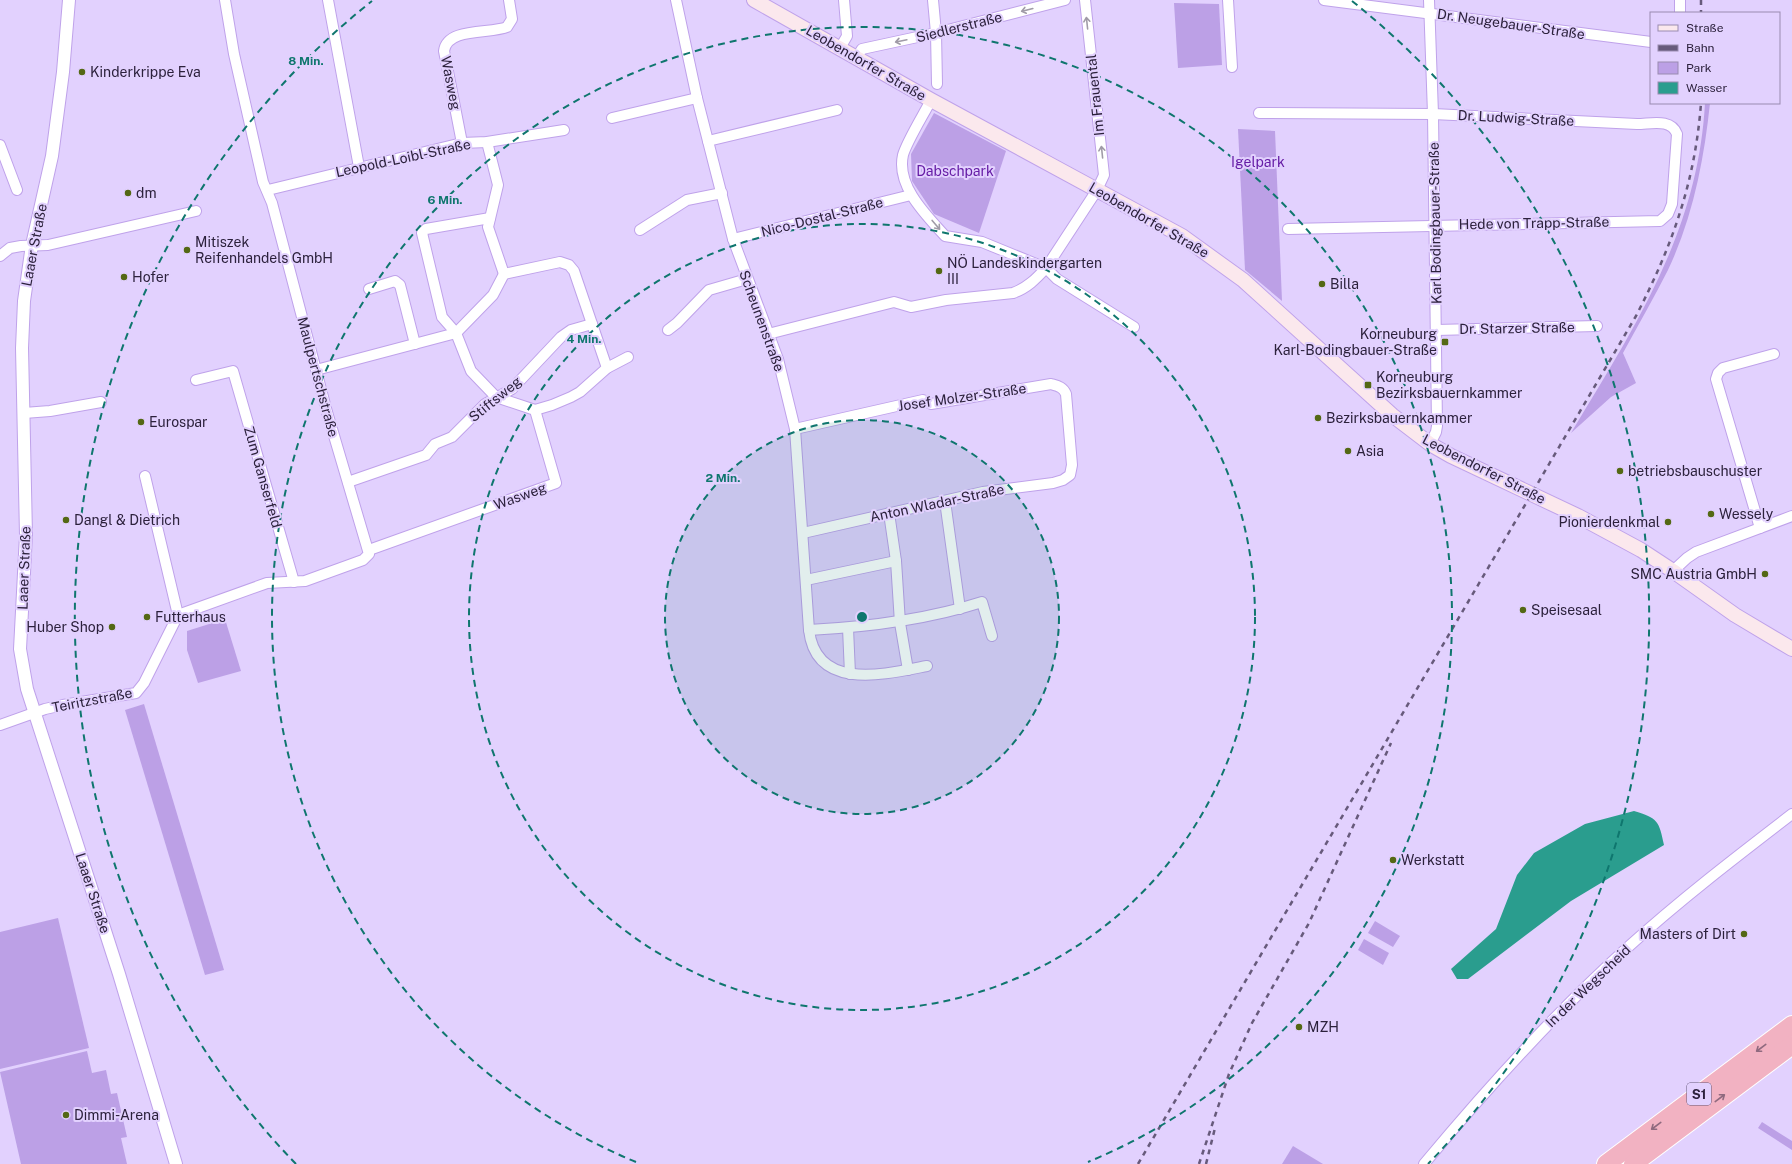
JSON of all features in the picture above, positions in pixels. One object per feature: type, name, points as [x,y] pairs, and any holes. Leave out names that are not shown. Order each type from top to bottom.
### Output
[{"type":"highway","name":"S1","points":[[1606,1164],[1792,1025]]},
{"type":"highway","name":"S1","points":[[1633,1164],[1792,1045]]},
{"type":"main road","name":"Leobendorfer Straße","points":[[754,0],[931,100],[1182,236],[1229,268],[1267,300],[1392,415],[1430,444],[1451,456],[1578,516],[1641,550],[1735,615],[1792,649]]},
{"type":"street","name":"Laaer Straße","points":[[69,0],[63,72],[52,156],[32,245],[25,287],[23,326],[26,550],[20,649],[23,674],[119,974],[176,1164]]},
{"type":"street","name":"Maulpertschstraße","points":[[225,0],[234,54],[263,182],[268,190],[316,370],[348,482],[370,550]]},
{"type":"street","points":[[328,0],[360,167]]},
{"type":"street","name":"Wasweg","points":[[462,143],[444,51],[445,47],[453,39],[464,34],[507,27],[512,19],[509,0]]},
{"type":"street","name":"Scheunenstraße","points":[[676,0],[697,98],[733,239],[778,359],[794,428],[809,630],[812,647],[826,664],[850,674]]},
{"type":"street","points":[[840,48],[847,36],[844,0]]},
{"type":"street","points":[[933,0],[936,33],[937,84]]},
{"type":"street","name":"Siedlerstraße","points":[[857,57],[862,49],[936,33],[1065,0]]},
{"type":"street","name":"Im Frauental","points":[[768,334],[894,302],[911,307],[946,300],[1013,293],[1021,290],[1036,280],[1046,268],[1098,190],[1103,178],[1104,171],[1084,0]]},
{"type":"street","points":[[1228,0],[1232,67]]},
{"type":"street","name":"Dr. Neugebauer-Straße","points":[[1324,0],[1650,42]]},
{"type":"street","name":"Karl Bodingbauer-Straße","points":[[1429,0],[1433,114],[1437,426],[1436,432],[1430,444]]},
{"type":"street","points":[[1680,0],[1680,12]]},
{"type":"street","points":[[612,118],[697,98]]},
{"type":"street","points":[[931,100],[904,153],[903,171],[911,195],[945,236],[982,242],[1046,268],[1057,279],[1134,327]]},
{"type":"street","points":[[708,140],[837,110]]},
{"type":"street","name":"Dr. Ludwig-Straße","points":[[1259,113],[1433,114],[1637,124],[1666,123],[1674,129],[1677,134],[1672,204],[1668,214],[1660,221]]},
{"type":"street","name":"Leopold-Loibl-Straße","points":[[268,190],[462,143],[487,142],[564,130]]},
{"type":"street","points":[[316,370],[456,333],[493,295],[504,274],[488,227],[498,185],[487,142]]},
{"type":"street","points":[[0,145],[17,190]]},
{"type":"street","points":[[640,230],[687,200],[722,192]]},
{"type":"street","name":"Nico-Dostal-Straße","points":[[733,239],[911,195]]},
{"type":"street","points":[[0,256],[10,248],[32,245],[48,245],[196,211]]},
{"type":"street","points":[[490,218],[426,229],[422,233],[442,317],[456,333],[471,370],[496,397],[535,410],[557,403],[580,392],[607,368],[628,357]]},
{"type":"street","name":"Hede von Trapp-Straße","points":[[1288,229],[1660,221]]},
{"type":"street","points":[[504,274],[560,262],[569,265],[574,271],[607,368]]},
{"type":"street","points":[[668,330],[677,323],[709,290],[747,279]]},
{"type":"street","points":[[369,289],[395,281],[398,282],[415,344]]},
{"type":"street","name":"Stiftsweg","points":[[348,482],[421,458],[428,453],[435,444],[452,437],[485,404],[512,389],[561,337],[571,330],[592,324]]},
{"type":"street","name":"Dr. Starzer Straße","points":[[1436,330],[1597,326]]},
{"type":"street","points":[[1760,528],[1716,379],[1722,368],[1774,354]]},
{"type":"street","name":"Zum Ganserfeld","points":[[196,380],[233,371],[294,582]]},
{"type":"street","name":"Josef Molzer-Straße","points":[[794,428],[923,400],[930,404],[1051,384],[1064,389],[1066,394],[1072,465],[1070,475]]},
{"type":"street","points":[[24,413],[50,411],[101,402]]},
{"type":"street","name":"Wasweg","points":[[370,550],[556,483],[535,410]]},
{"type":"street","name":"Anton Wladar-Straße","points":[[803,533],[991,491],[1054,483],[1063,480],[1070,475]]},
{"type":"street","points":[[145,476],[178,615],[267,583],[275,581],[294,582],[305,580],[363,560],[368,557],[370,550]]},
{"type":"street","points":[[945,501],[960,609]]},
{"type":"street","points":[[889,513],[896,561],[900,622],[908,670]]},
{"type":"street","points":[[1673,571],[1696,552],[1792,516]]},
{"type":"street","points":[[806,580],[896,561]]},
{"type":"street","points":[[809,630],[848,628],[900,622],[960,609],[982,602],[992,636]]},
{"type":"street","name":"Teiritzstraße","points":[[35,713],[63,705],[136,693],[144,682],[178,615]]},
{"type":"street","points":[[848,628],[850,674],[872,675],[927,666]]},
{"type":"street","points":[[0,725],[35,713]]},
{"type":"street","name":"In der Wegscheid","points":[[1424,1164],[1518,1054],[1583,989],[1665,915],[1792,814]]},
{"type":"green space","points":[[1174,3],[1219,4],[1222,65],[1178,68]]},
{"type":"green space","points":[[1705,104],[1710,104],[1701,167],[1691,209],[1684,230],[1668,270],[1623,353],[1636,383],[1611,397],[1571,433],[1640,316],[1659,276],[1676,236],[1690,194],[1700,150]]},
{"type":"green space","name":"Dabschpark","points":[[934,113],[1006,151],[979,233],[934,214],[912,181],[911,154]]},
{"type":"green space","name":"Igelpark","points":[[1238,129],[1275,131],[1282,301],[1245,270]]},
{"type":"green space","points":[[225,619],[241,671],[198,683],[187,650],[187,631]]},
{"type":"green space","points":[[144,704],[224,970],[205,975],[125,710]]},
{"type":"green space","points":[[58,918],[89,1048],[0,1069],[0,932]]},
{"type":"green space","points":[[1375,921],[1400,936],[1393,947],[1368,933]]},
{"type":"green space","points":[[1364,939],[1389,953],[1383,965],[1358,950]]},
{"type":"green space","name":"Dimmi-Arena","points":[[87,1051],[92,1073],[106,1070],[111,1094],[117,1093],[127,1137],[121,1138],[127,1164],[21,1164],[0,1072]]},
{"type":"green space","points":[[1762,1122],[1792,1141],[1792,1150],[1758,1128]]},
{"type":"green space","points":[[1293,1146],[1323,1164],[1282,1164]]},
{"type":"water","points":[[1634,811],[1648,816],[1656,822],[1661,831],[1664,845],[1571,901],[1468,979],[1457,979],[1451,969],[1496,929],[1517,875],[1534,853],[1585,824]]},
{"type":"railway","points":[[1701,0],[1701,12]]},
{"type":"railway","points":[[1138,1164],[1636,316],[1671,239],[1680,213],[1693,160],[1701,104]]},
{"type":"railway","points":[[1199,1164],[1229,1074],[1252,1023],[1309,923],[1391,743]]},
{"type":"railway","points":[[1206,1164],[1215,1128]]},
{"type":"place","name":"Kinderkrippe Eva","points":[[82,72]]},
{"type":"place","name":"dm","points":[[128,193]]},
{"type":"place","name":"Mitiszek Reifenhandels GmbH","points":[[187,250]]},
{"type":"place","name":"NÖ Landeskindergarten III","points":[[939,271]]},
{"type":"place","name":"Hofer","points":[[124,277]]},
{"type":"place","name":"Billa","points":[[1322,284]]},
{"type":"place","name":"Korneuburg Karl-Bodingbauer-Straße","points":[[1445,342]]},
{"type":"place","name":"Korneuburg Bezirksbauernkammer","points":[[1368,385]]},
{"type":"place","name":"Bezirksbauernkammer","points":[[1318,418]]},
{"type":"place","name":"Eurospar","points":[[141,422]]},
{"type":"place","name":"Asia","points":[[1348,451]]},
{"type":"place","name":"betriebsbauschuster","points":[[1620,471]]},
{"type":"place","name":"Wessely","points":[[1711,514]]},
{"type":"place","name":"Dangl & Dietrich","points":[[66,520]]},
{"type":"place","name":"Pionierdenkmal","points":[[1668,522]]},
{"type":"place","name":"SMC Austria GmbH","points":[[1765,574]]},
{"type":"place","name":"Speisesaal","points":[[1523,610]]},
{"type":"place","name":"Futterhaus","points":[[147,617]]},
{"type":"place","name":"Huber Shop","points":[[112,627]]},
{"type":"place","name":"Werkstatt","points":[[1393,860]]},
{"type":"place","name":"Masters of Dirt","points":[[1744,934]]},
{"type":"place","name":"MZH","points":[[1299,1027]]},
{"type":"place","name":"Dimmi-Arena","points":[[66,1115]]}]
